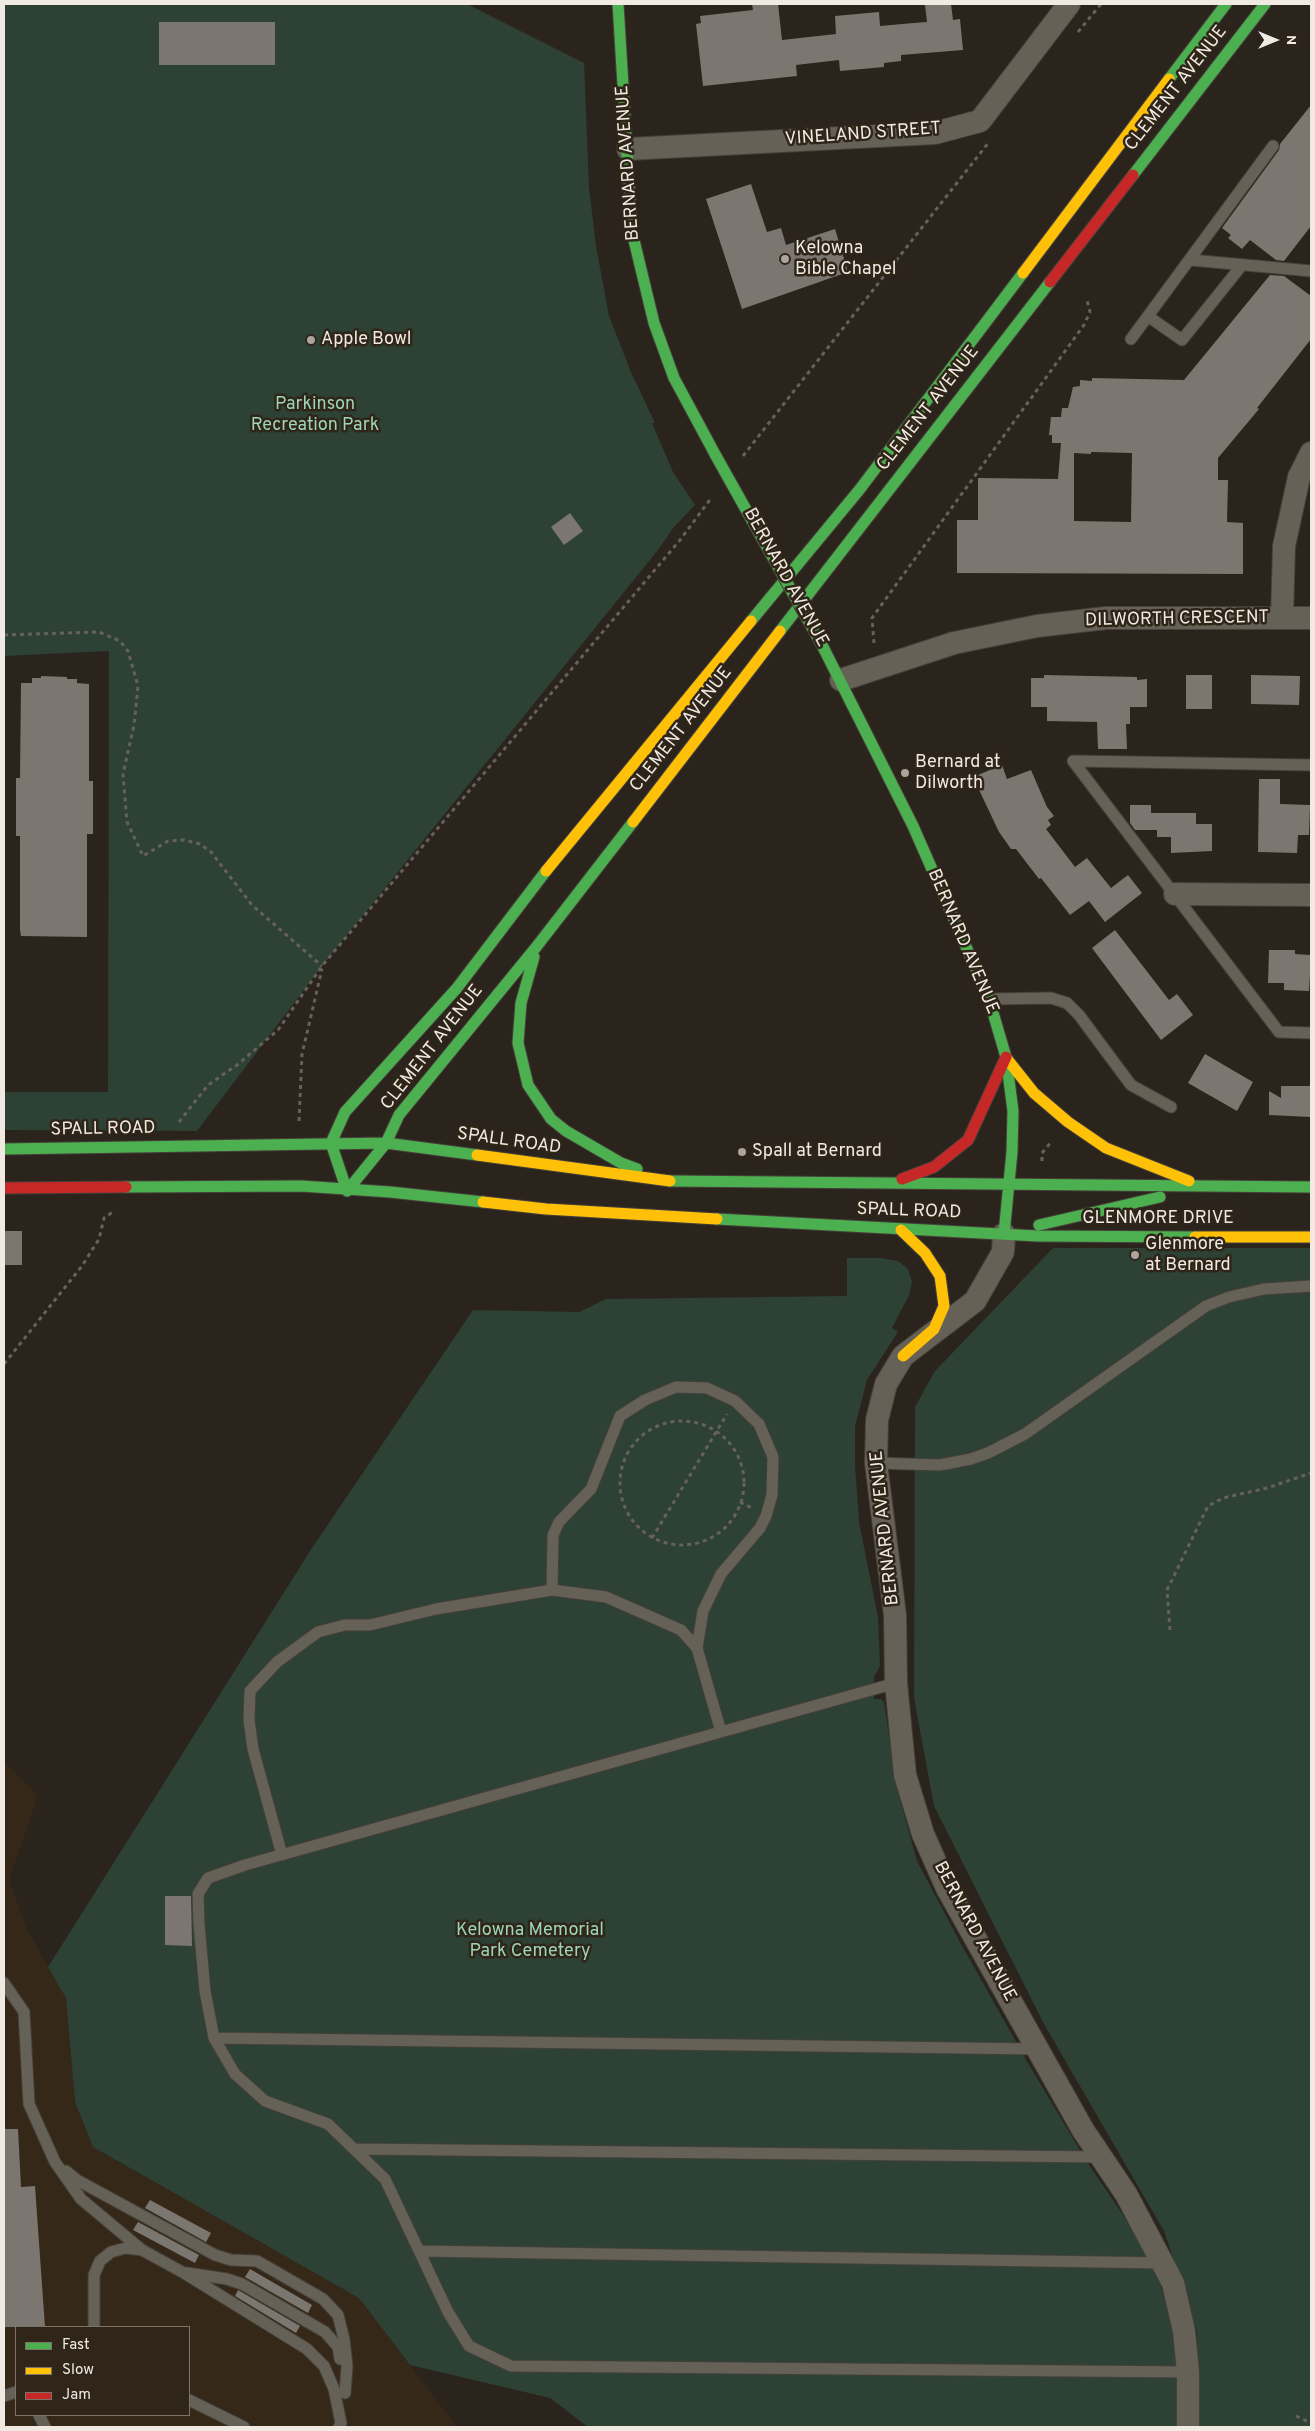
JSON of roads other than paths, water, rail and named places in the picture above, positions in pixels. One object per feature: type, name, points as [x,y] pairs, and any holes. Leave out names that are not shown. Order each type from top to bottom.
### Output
[{"type":"main road","name":"BERNARD AVENUE","points":[[618,4],[632,232],[654,323],[674,378],[841,680],[913,826],[989,999],[1006,1057],[1013,1111],[1010,1185],[1004,1234]]},
{"type":"main road","name":"CLEMENT AVENUE","points":[[331,1143],[346,1112],[457,988],[522,900],[860,489],[1226,4]]},
{"type":"main road","name":"CLEMENT AVENUE","points":[[346,1190],[386,1143],[398,1114],[537,946],[1264,4]]},
{"type":"main road","points":[[537,946],[521,1003],[518,1043],[528,1085],[552,1119],[566,1131],[621,1163],[668,1181]]},
{"type":"main road","points":[[886,1184],[934,1167],[968,1140],[978,1122],[1006,1057],[1034,1093],[1068,1122],[1106,1148],[1203,1186]]},
{"type":"main road","points":[[331,1143],[346,1190]]},
{"type":"main road","name":"SPALL ROAD","points":[[4,1149],[386,1143],[668,1181],[1010,1185]]},
{"type":"main road","name":"SPALL ROAD","points":[[4,1188],[104,1189],[216,1185],[301,1186],[390,1192],[546,1209],[901,1230],[1004,1234]]},
{"type":"main road","name":"GLENMORE DRIVE","points":[[1010,1185],[1311,1186]]},
{"type":"main road","points":[[1004,1234],[1203,1186]]},
{"type":"main road","points":[[901,1230],[925,1253],[940,1276],[944,1306],[934,1329],[903,1356]]},
{"type":"main road","name":"GLENMORE DRIVE","points":[[1004,1234],[1038,1236],[1311,1237]]},
{"type":"street","name":"VINELAND STREET","points":[[628,149],[935,133],[980,120],[1069,4]]},
{"type":"street","points":[[1282,618],[1284,546],[1299,477],[1311,452]]},
{"type":"street","name":"DILWORTH CRESCENT","points":[[841,680],[954,643],[1037,626],[1106,618],[1311,618]]},
{"type":"street","points":[[1175,894],[1311,895]]},
{"type":"street","name":"BERNARD AVENUE","points":[[1004,1234],[1003,1252],[975,1302],[903,1356],[886,1384],[877,1420],[876,1463],[895,1615],[896,1683],[905,1775],[923,1834],[947,1888],[1083,2130],[1126,2194],[1173,2283],[1184,2330],[1188,2372],[1188,2427]]},
{"type":"lane","points":[[1131,339],[1191,260],[1273,146]]},
{"type":"lane","points":[[1191,260],[1311,271]]},
{"type":"lane","points":[[1149,317],[1182,340],[1242,265]]},
{"type":"lane","points":[[1311,765],[1073,761],[1279,1032],[1311,1033]]},
{"type":"lane","points":[[989,999],[1051,998],[1067,1003],[1079,1015],[1131,1084],[1171,1107]]},
{"type":"lane","points":[[876,1463],[940,1465],[971,1459],[988,1453],[1025,1434],[1206,1306],[1256,1291],[1311,1286]]},
{"type":"lane","points":[[552,1590],[553,1535],[559,1522],[591,1489],[620,1416],[645,1400],[676,1388],[707,1388],[735,1401],[759,1424],[773,1457],[772,1495],[766,1516],[760,1528],[721,1574],[703,1611],[697,1648],[721,1732]]},
{"type":"lane","points":[[282,1855],[253,1749],[248,1720],[250,1691],[276,1662],[318,1632],[345,1625],[370,1625],[436,1609],[552,1590],[606,1596],[681,1630],[697,1648]]},
{"type":"lane","points":[[896,1683],[282,1855],[208,1878],[198,1894],[205,1991],[214,2038],[234,2074],[266,2101],[328,2124],[356,2149],[384,2179],[448,2312],[469,2346],[511,2366],[1188,2372]]},
{"type":"lane","points":[[4,1983],[24,2012],[29,2104],[55,2162],[81,2199],[142,2250],[184,2273],[307,2349],[324,2366],[334,2389],[340,2425]]},
{"type":"lane","points":[[214,2038],[1037,2048]]},
{"type":"lane","points":[[356,2149],[1101,2157]]},
{"type":"lane","points":[[55,2162],[77,2180],[203,2248],[231,2260],[257,2261],[323,2299],[338,2315],[344,2339],[347,2366],[340,2425]]},
{"type":"lane","points":[[94,2326],[94,2275],[100,2261],[111,2252],[126,2248],[142,2250]]},
{"type":"lane","points":[[419,2251],[1163,2263]]},
{"type":"lane","points":[[184,2273],[227,2279],[242,2284],[325,2332],[338,2347],[345,2393]]},
{"type":"lane","points":[[190,2400],[244,2427]]},
{"type":"lane","points":[[39,2416],[45,2427]]},
{"type":"place","name":"Kelowna Bible Chapel","points":[[785,259]]},
{"type":"place","name":"Apple Bowl","points":[[311,340]]},
{"type":"place","name":"Bernard at Dilworth","points":[[905,773]]},
{"type":"place","name":"Spall at Bernard","points":[[742,1152]]},
{"type":"place","name":"Glenmore at Bernard","points":[[1135,1255]]},
{"type":"park label","name":"Parkinson Recreation Park","points":[[315,415]]},
{"type":"park label","name":"Kelowna Memorial Park Cemetery","points":[[530,1941]]}]
